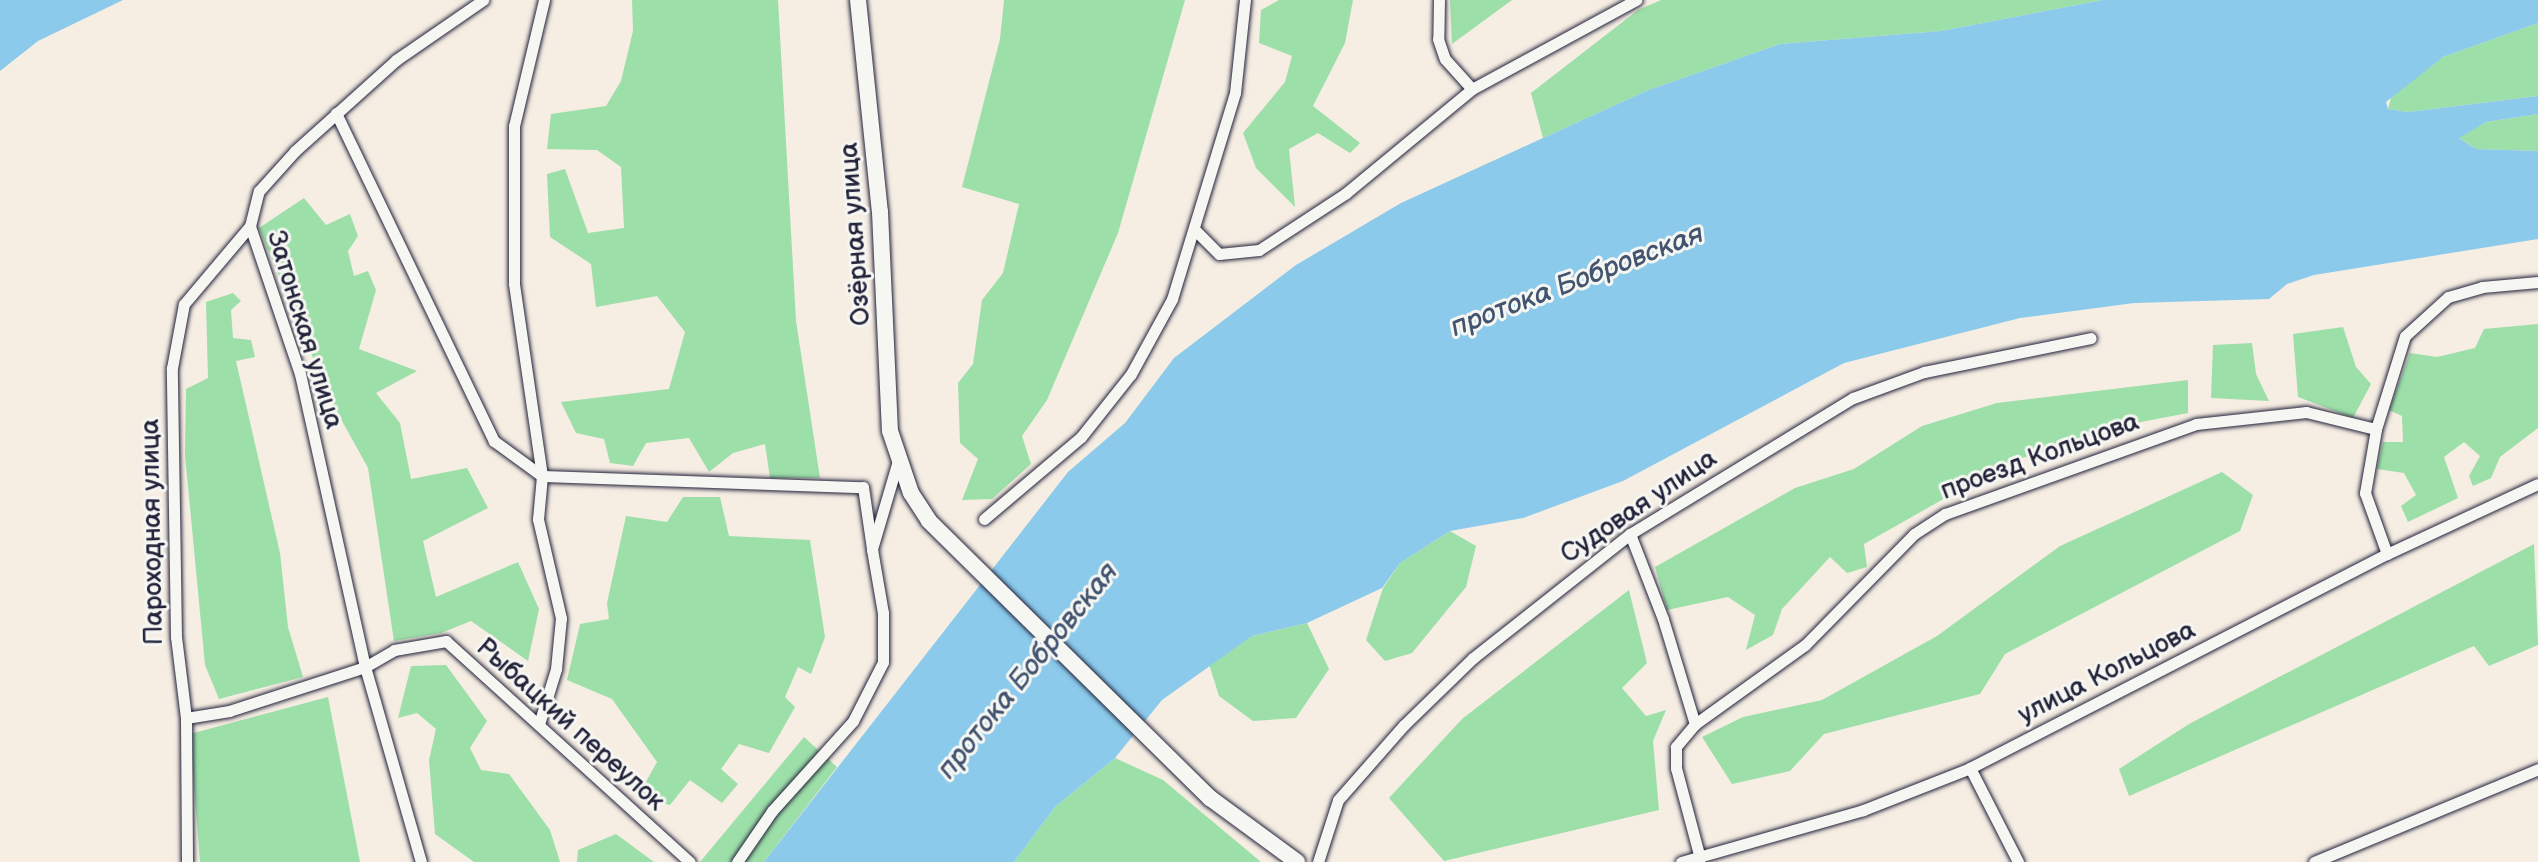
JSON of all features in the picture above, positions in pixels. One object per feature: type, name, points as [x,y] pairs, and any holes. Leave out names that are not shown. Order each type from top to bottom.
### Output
[{"type":"street","name":"Затонская улица","points":[[421,862],[365,667],[300,374],[250,226],[259,191],[336,113],[396,60],[483,0]]},
{"type":"street","points":[[539,724],[556,669],[561,618],[538,519],[542,476],[514,283],[514,126],[544,0]]},
{"type":"street","name":"Озёрная улица","points":[[858,0],[880,212],[890,431],[897,464],[929,521],[953,545],[1210,798],[1297,862]]},
{"type":"street","points":[[984,519],[1081,437],[1131,374],[1172,299],[1235,93],[1245,0]]},
{"type":"street","points":[[1439,0],[1438,39],[1445,59],[1472,89]]},
{"type":"street","points":[[1195,230],[1219,254],[1259,250],[1346,193],[1472,89],[1636,0]]},
{"type":"street","points":[[336,113],[494,441],[542,476],[863,487],[872,549]]},
{"type":"street","name":"Пароходная улица","points":[[187,862],[186,718],[176,637],[176,335],[184,304],[250,226]]},
{"type":"street","points":[[2387,554],[2365,493],[2376,429],[2405,336],[2448,297],[2482,287],[2538,282]]},
{"type":"street","name":"Судовая улица","points":[[1318,862],[1338,800],[1404,725],[1473,658],[1630,534],[1853,398],[1924,372],[2091,338]]},
{"type":"street","name":"проезд Кольцова","points":[[1700,858],[1676,768],[1676,747],[1695,724],[1805,645],[1914,534],[1945,514],[2196,424],[2306,412],[2376,429]]},
{"type":"street","name":"Озёрная улица","points":[[737,862],[772,811],[853,721],[883,662],[883,613],[872,549],[897,464]]},
{"type":"street","name":"улица Кольцова","points":[[1681,862],[1863,810],[1970,768],[2387,554],[2538,484]]},
{"type":"street","points":[[1630,534],[1663,619],[1695,724]]},
{"type":"street","name":"Рыбацкий переулок","points":[[186,718],[229,711],[365,667],[394,650],[446,641],[690,862]]},
{"type":"street","points":[[1970,768],[2018,862]]},
{"type":"street","points":[[2314,862],[2538,769]]},
{"type":"green space","points":[[632,0],[778,0],[796,321],[820,478],[770,478],[765,444],[733,453],[709,472],[689,438],[646,443],[633,466],[610,463],[604,439],[576,433],[561,402],[669,389],[685,332],[657,296],[596,307],[591,264],[550,237],[547,174],[565,169],[588,233],[624,228],[621,167],[597,150],[547,149],[551,114],[606,106],[621,81],[633,31]]},
{"type":"green space","points":[[1004,0],[1185,0],[1118,233],[1047,400],[1022,436],[1031,464],[992,499],[962,500],[978,459],[960,443],[958,383],[973,364],[982,300],[1003,273],[1019,204],[962,187],[1000,39]]},
{"type":"green space","points":[[1279,0],[1353,0],[1345,43],[1313,106],[1360,143],[1350,153],[1318,133],[1289,149],[1295,207],[1256,168],[1243,133],[1285,82],[1292,56],[1259,43],[1261,10]]},
{"type":"green space","points":[[1450,0],[1512,0],[1452,44]]},
{"type":"green space","points":[[1661,0],[2103,0],[1941,31],[1780,44],[1646,91],[1543,138],[1531,93],[1638,10]]},
{"type":"green space","points":[[2538,23],[2538,96],[2408,112],[2388,109],[2392,94],[2443,57]]},
{"type":"green space","points":[[2538,114],[2538,151],[2476,149],[2458,137],[2486,122]]},
{"type":"green space","points":[[304,198],[326,225],[350,214],[358,236],[348,251],[354,276],[368,271],[376,290],[359,349],[417,371],[376,393],[400,423],[411,479],[467,468],[488,508],[423,541],[436,597],[518,562],[539,609],[528,661],[471,621],[441,633],[394,641],[368,468],[331,401],[259,228]]},
{"type":"green space","points":[[233,293],[241,301],[231,310],[233,338],[251,340],[255,357],[236,361],[280,553],[288,627],[303,677],[219,699],[205,665],[185,455],[186,389],[208,378],[206,302]]},
{"type":"green space","points":[[2538,324],[2538,428],[2500,457],[2491,478],[2473,486],[2469,476],[2480,456],[2464,442],[2444,457],[2458,498],[2408,522],[2401,506],[2416,495],[2404,473],[2377,469],[2383,442],[2403,442],[2402,416],[2389,410],[2410,353],[2437,357],[2475,348],[2484,329]]},
{"type":"green space","points":[[2343,327],[2356,367],[2371,384],[2353,418],[2298,397],[2293,334]]},
{"type":"green space","points":[[2252,343],[2256,374],[2269,401],[2211,398],[2213,345]]},
{"type":"green space","points":[[2188,380],[2188,413],[2120,426],[2007,463],[1864,544],[1867,567],[1847,573],[1830,557],[1782,609],[1773,635],[1746,650],[1755,615],[1728,597],[1667,610],[1655,567],[1795,488],[1854,469],[1922,426],[1997,403]]},
{"type":"green space","points":[[2222,472],[2253,495],[2240,531],[2005,654],[1980,694],[1824,734],[1790,771],[1732,784],[1702,737],[1743,717],[1822,700],[1937,636],[2060,546]]},
{"type":"green space","points":[[683,497],[720,497],[729,536],[810,540],[825,637],[811,674],[798,667],[785,697],[795,707],[769,753],[739,744],[721,769],[738,784],[722,803],[690,780],[670,805],[637,798],[657,762],[612,699],[567,680],[580,624],[609,619],[607,603],[626,516],[667,522]]},
{"type":"green space","points":[[1450,531],[1476,546],[1466,587],[1412,653],[1385,661],[1366,640],[1383,588],[1400,563]]},
{"type":"green space","points":[[2534,544],[2538,645],[2489,666],[2474,646],[2129,796],[2119,769],[2189,724]]},
{"type":"green space","points":[[1629,590],[1647,663],[1622,688],[1646,716],[1666,710],[1653,741],[1659,810],[1444,861],[1389,798],[1462,719]]},
{"type":"green space","points":[[1307,623],[1329,669],[1296,718],[1253,721],[1219,696],[1209,664],[1252,636]]},
{"type":"green space","points":[[446,665],[487,721],[470,748],[481,770],[509,774],[550,830],[560,862],[474,862],[435,834],[429,760],[436,729],[417,713],[398,718],[411,666]]},
{"type":"green space","points":[[328,697],[360,862],[200,862],[190,734]]},
{"type":"green space","points":[[804,737],[837,767],[764,862],[700,862]]},
{"type":"green space","points":[[1115,758],[1163,780],[1261,862],[1014,862],[1055,807]]},
{"type":"green space","points":[[616,834],[654,862],[577,862],[578,850]]},
{"type":"water","points":[[0,0],[123,0],[38,41],[0,71]]},
{"type":"water","name":"протока Бобровская","points":[[2103,0],[2538,0],[2538,23],[2443,57],[2386,102],[2388,109],[2408,112],[2538,96],[2538,114],[2486,122],[2459,138],[2476,149],[2538,151],[2538,239],[2314,275],[2287,284],[2269,299],[2134,303],[2020,318],[1844,363],[1623,481],[1523,518],[1450,531],[1400,563],[1382,588],[1307,623],[1252,636],[1162,700],[1115,758],[1055,807],[1014,862],[764,862],[1068,472],[1125,423],[1174,358],[1296,265],[1401,203],[1543,138],[1646,91],[1780,44],[1941,31]]}]
